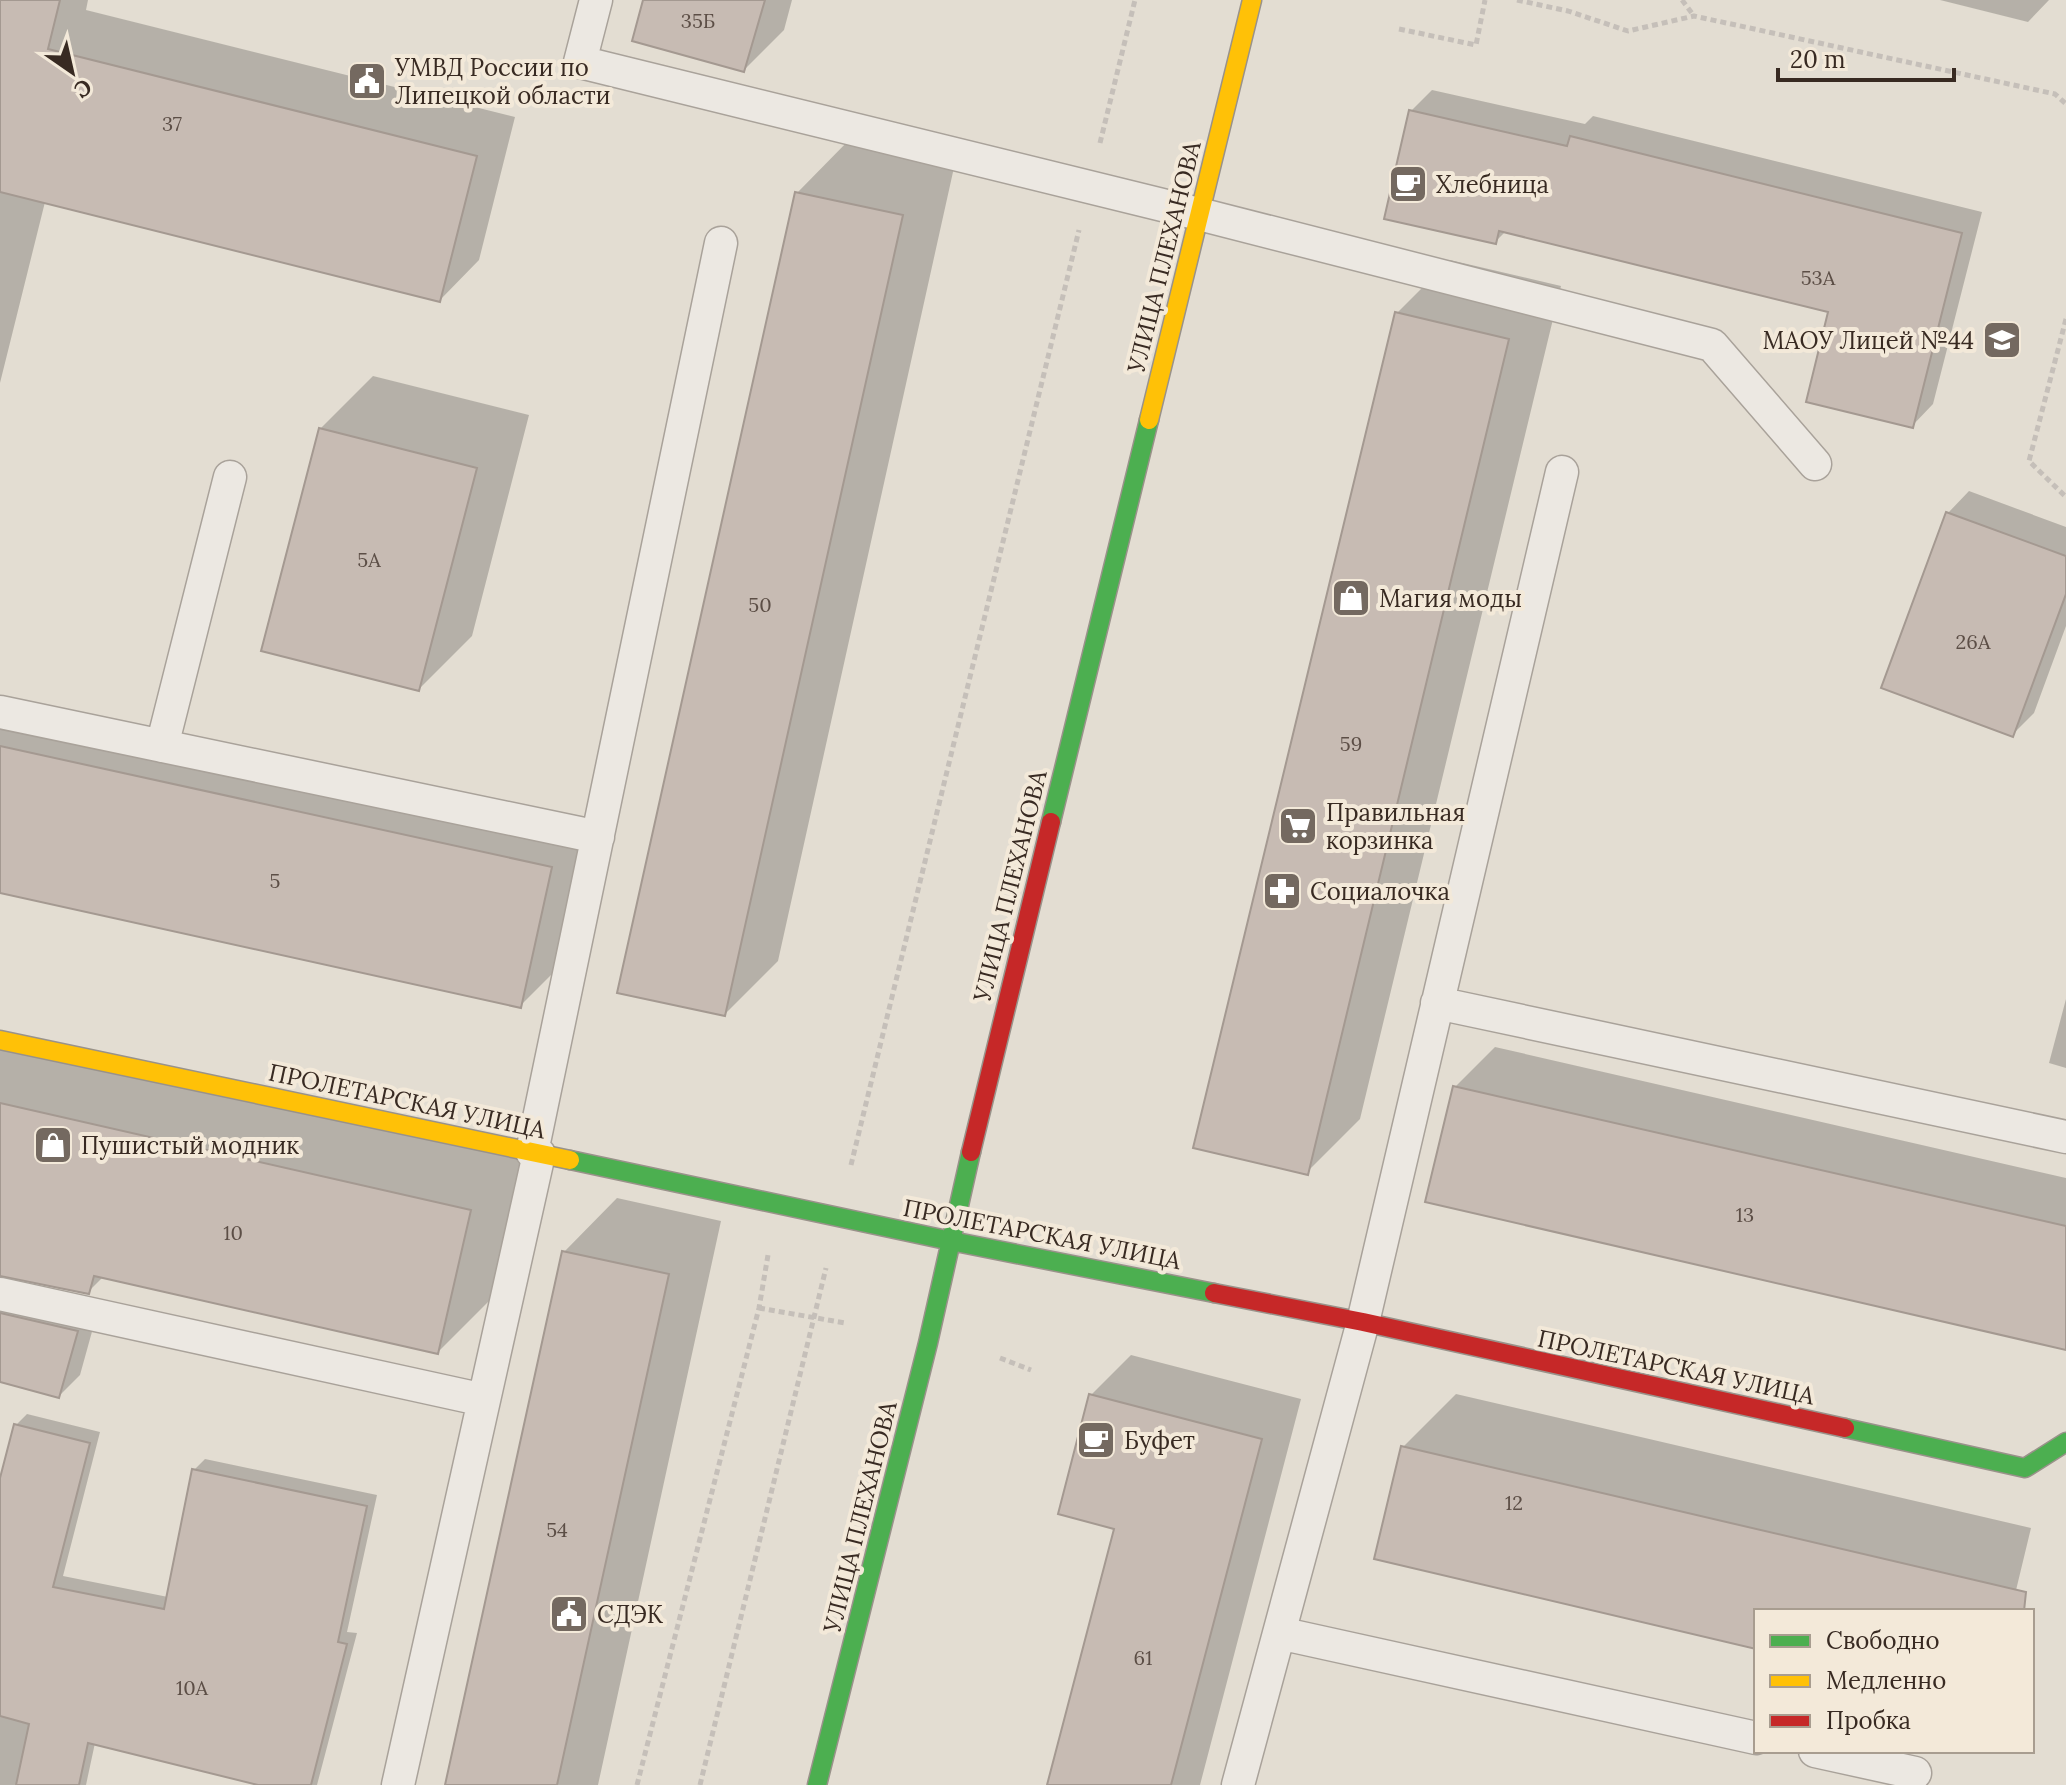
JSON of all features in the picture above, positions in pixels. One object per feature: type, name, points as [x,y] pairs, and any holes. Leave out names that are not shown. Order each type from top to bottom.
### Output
[{"type":"street","name":"УЛИЦА ПЛЕХАНОВА","points":[[817,1785],[928,1343],[979,1116],[1252,0]]},
{"type":"street","name":"ПРОЛЕТАРСКАЯ УЛИЦА","points":[[0,1040],[951,1241],[1363,1322],[2025,1468],[2066,1442]]},
{"type":"lane","points":[[596,0],[580,62],[1199,214],[1712,345],[1815,464]]},
{"type":"lane","points":[[398,1785],[536,1153],[721,243]]},
{"type":"lane","points":[[1238,1785],[1363,1322],[1562,472]]},
{"type":"lane","points":[[162,746],[230,477]]},
{"type":"lane","points":[[0,712],[598,837]]},
{"type":"lane","points":[[1437,1003],[2066,1137]]},
{"type":"lane","points":[[0,1294],[484,1400]]},
{"type":"lane","points":[[1279,1633],[1754,1738]]},
{"type":"lane","points":[[1824,1753],[1915,1773]]},
{"type":"path","points":[[700,1785],[1135,0]]},
{"type":"path","points":[[1399,29],[1476,45],[1485,0]]},
{"type":"path","points":[[1517,0],[1568,11],[1628,31],[1694,16],[2055,94],[2066,104]]},
{"type":"path","points":[[1682,0],[1694,16]]},
{"type":"path","points":[[2066,319],[2029,461],[2066,497]]},
{"type":"path","points":[[637,1785],[759,1308],[769,1246]]},
{"type":"path","points":[[759,1308],[845,1323]]},
{"type":"path","points":[[1000,1358],[1031,1370]]},
{"type":"building","points":[[0,0],[60,0],[48,49],[477,156],[440,302],[0,192]]},
{"type":"building","points":[[643,0],[765,0],[744,72],[632,41]]},
{"type":"building","points":[[1409,110],[1567,146],[1570,136],[1962,233],[1913,428],[1806,402],[1828,312],[1499,231],[1496,244],[1384,219]]},
{"type":"building","points":[[795,192],[903,215],[725,1016],[617,993]]},
{"type":"building","points":[[1395,312],[1509,339],[1308,1175],[1193,1148]]},
{"type":"building","points":[[319,428],[477,468],[419,691],[261,651]]},
{"type":"building","points":[[1946,512],[2066,556],[2066,594],[2013,737],[1881,688]]},
{"type":"building","points":[[0,746],[552,867],[521,1008],[0,893]]},
{"type":"building","points":[[1453,1086],[2066,1226],[2066,1350],[1425,1202]]},
{"type":"building","points":[[0,1103],[471,1210],[438,1354],[94,1276],[89,1294],[0,1276]]},
{"type":"building","points":[[562,1251],[669,1274],[557,1785],[445,1785]]},
{"type":"building","points":[[0,1313],[78,1331],[59,1398],[0,1382]]},
{"type":"building","points":[[1089,1394],[1262,1439],[1171,1785],[1047,1785],[1114,1529],[1058,1514]]},
{"type":"building","points":[[14,1424],[90,1443],[53,1587],[164,1609],[192,1469],[367,1506],[338,1642],[347,1644],[311,1785],[258,1785],[88,1743],[79,1785],[16,1785],[29,1724],[0,1716],[0,1478]]},
{"type":"building","points":[[1401,1446],[2026,1592],[2024,1609],[1754,1609],[1754,1649],[1374,1559]]},
{"type":"traffic: fast","points":[[1051,822],[1149,420]]},
{"type":"traffic: fast","points":[[817,1785],[928,1343],[971,1152]]},
{"type":"traffic: fast","points":[[570,1160],[1214,1293]]},
{"type":"traffic: fast","points":[[1845,1428],[2025,1468],[2066,1442]]},
{"type":"traffic: slow","points":[[1149,420],[1252,0]]},
{"type":"traffic: slow","points":[[0,1040],[570,1160]]},
{"type":"traffic: jam","points":[[971,1152],[1051,822]]},
{"type":"traffic: jam","points":[[1214,1293],[1363,1322],[1845,1428]]},
{"type":"place","name":"УМВД России по Липецкой области","points":[[367,81]]},
{"type":"place","name":"Хлебница","points":[[1408,184]]},
{"type":"place","name":"МАОУ Лицей №44","points":[[2002,340]]},
{"type":"place","name":"Магия моды","points":[[1351,598]]},
{"type":"place","name":"Правильная корзинка","points":[[1298,826]]},
{"type":"place","name":"Социалочка","points":[[1282,891]]},
{"type":"place","name":"Пушистый модник","points":[[53,1145]]},
{"type":"place","name":"Буфет","points":[[1096,1440]]},
{"type":"place","name":"СДЭК","points":[[569,1614]]}]
